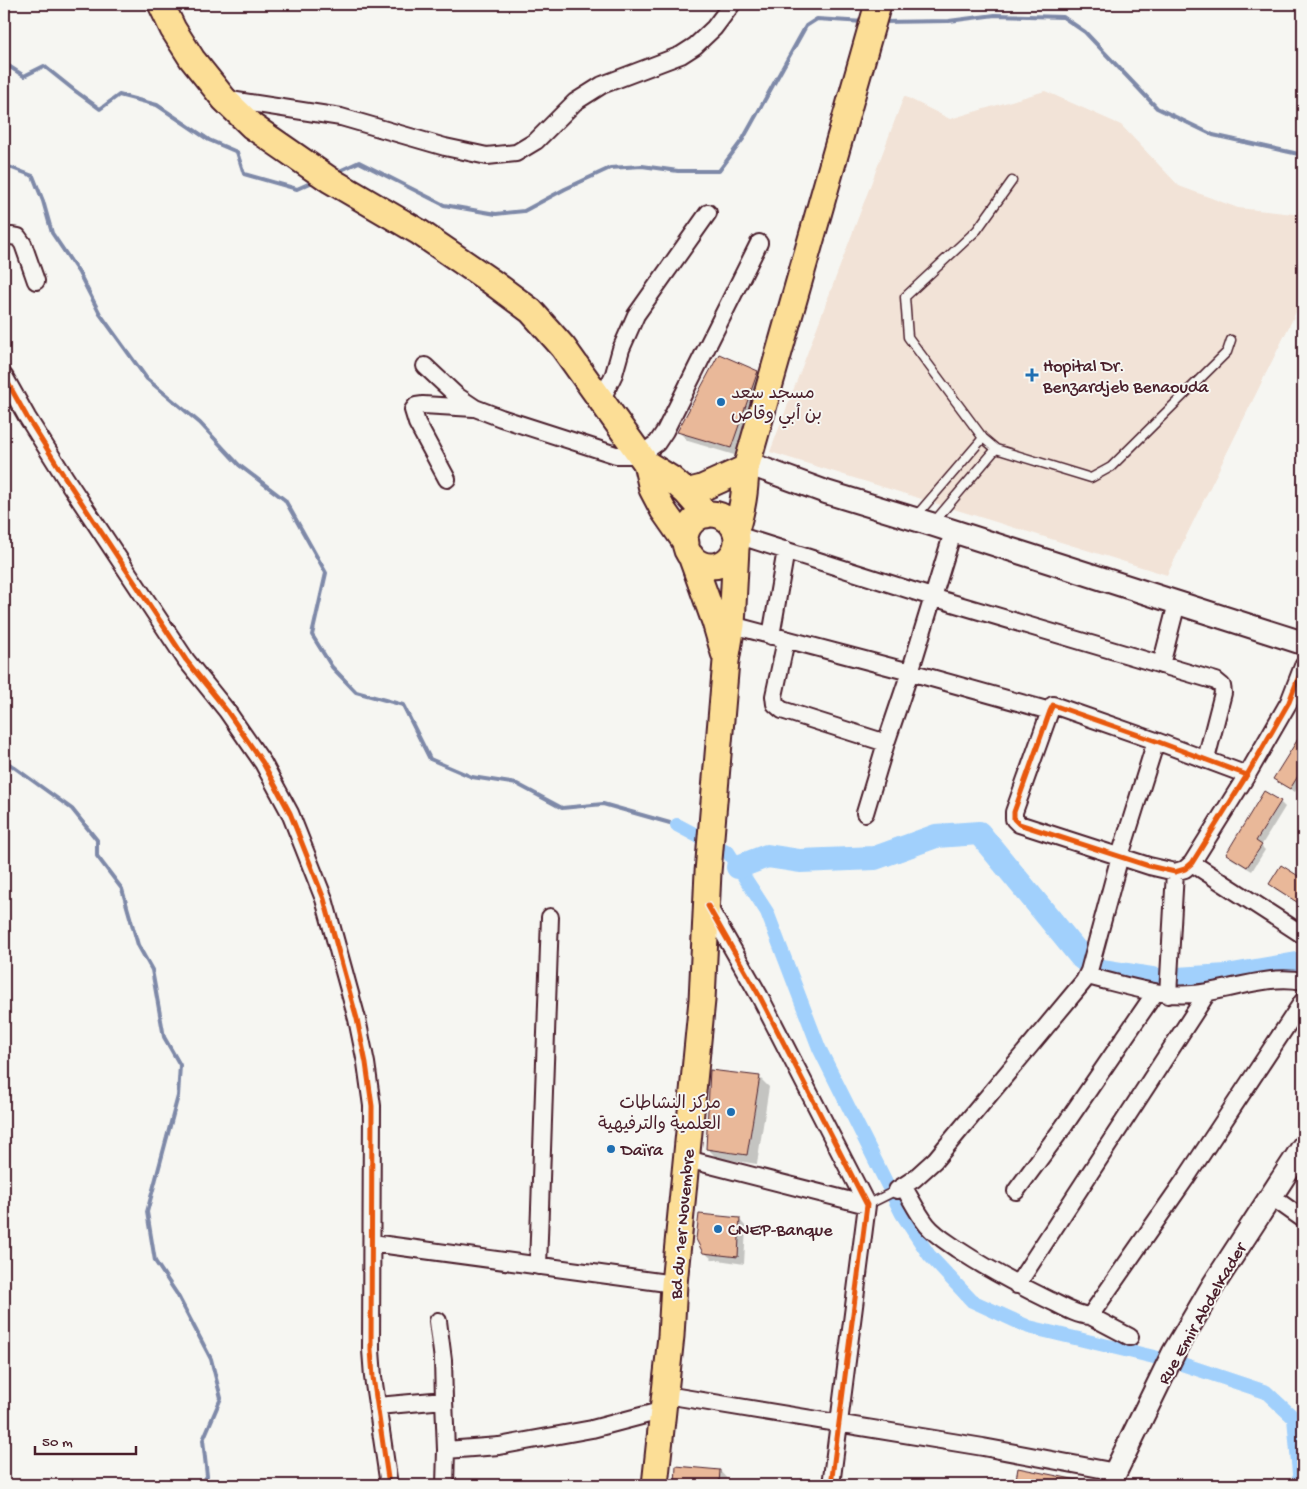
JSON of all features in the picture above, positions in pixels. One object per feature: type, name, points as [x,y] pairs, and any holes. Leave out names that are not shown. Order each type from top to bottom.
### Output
[{"type":"main road","points":[[161,4],[173,29],[192,59],[224,99],[252,126],[330,180],[419,232],[531,311],[563,347],[643,459],[670,478],[707,514]]},
{"type":"main road","name":"Bd du 1er Novembre","points":[[655,1485],[665,1402],[674,1284],[702,1000],[708,906],[708,872],[726,661],[732,625],[736,538],[745,496],[746,465],[878,4]]},
{"type":"main road","points":[[643,459],[652,489],[688,549],[697,561],[704,565],[712,566],[727,561],[732,555],[736,538],[731,523],[724,517],[716,514],[707,514],[698,517],[687,530],[688,549],[715,622],[726,661]]},
{"type":"main road","points":[[686,492],[702,488],[746,465]]},
{"type":"main road","points":[[707,514],[716,494],[724,484],[746,465]]},
{"type":"street","points":[[224,99],[341,117],[445,147],[487,156],[516,154],[536,141],[575,102],[602,86],[681,55],[695,46],[714,28],[732,4]]},
{"type":"street","points":[[601,401],[614,374],[628,331],[636,315],[708,213]]},
{"type":"street","points":[[4,237],[18,238],[23,244],[36,281]]},
{"type":"street","points":[[425,366],[457,396],[476,408],[586,447],[616,455],[643,459],[665,432],[759,243]]},
{"type":"street","points":[[4,376],[66,479],[181,652],[227,711],[263,763],[290,813],[324,899],[357,1019],[372,1106],[371,1350],[373,1377],[390,1485]]},
{"type":"street","points":[[447,479],[417,423],[413,410],[416,406],[423,404],[476,408]]},
{"type":"street","points":[[746,465],[1303,643]]},
{"type":"street","points":[[865,813],[953,532]]},
{"type":"street","points":[[736,538],[786,550],[932,597],[1216,681],[1222,686],[1223,693],[1206,760]]},
{"type":"street","points":[[786,550],[778,638],[775,704],[782,710],[886,744]]},
{"type":"street","points":[[1161,665],[1177,603]]},
{"type":"street","points":[[732,625],[1050,711]]},
{"type":"street","points":[[1247,775],[1055,705],[1050,711],[1014,812],[1014,819],[1019,824],[1149,866],[1175,872],[1185,869],[1192,863],[1247,775],[1289,702],[1303,666]]},
{"type":"street","points":[[1130,1338],[1090,1316],[1084,1316],[1065,1308],[976,1262],[928,1226],[900,1188],[926,1170],[935,1160],[1080,987],[1089,969],[1120,856],[1156,741]]},
{"type":"street","points":[[1192,863],[1303,935]]},
{"type":"street","points":[[1016,1190],[1166,986],[1175,872]]},
{"type":"street","points":[[708,906],[874,1202],[831,1485]]},
{"type":"street","points":[[538,1266],[550,918]]},
{"type":"street","points":[[1089,969],[1195,994],[1272,979],[1288,978],[1303,981]]},
{"type":"street","points":[[1017,1284],[1208,992]]},
{"type":"street","points":[[1090,1316],[1186,1178],[1303,1001]]},
{"type":"street","name":"Rue Emir AbdelKader","points":[[1112,1479],[1170,1361],[1214,1284],[1303,1147]]},
{"type":"street","points":[[687,1159],[874,1202]]},
{"type":"street","points":[[1272,1197],[1303,1219]]},
{"type":"street","points":[[372,1244],[674,1284]]},
{"type":"street","points":[[438,1321],[443,1360],[446,1450],[445,1485]]},
{"type":"street","points":[[378,1406],[444,1400]]},
{"type":"street","points":[[446,1450],[499,1446],[583,1431],[665,1402],[839,1423],[983,1447],[1112,1479]]},
{"type":"lane","points":[[1012,182],[977,230],[905,297],[908,336],[983,438],[996,449],[1091,478],[1111,467],[1227,352],[1231,340]]},
{"type":"lane","points":[[922,522],[983,438]]},
{"type":"lane","points":[[922,522],[996,449]]},
{"type":"lane","points":[[874,1202],[900,1188]]},
{"type":"shaded area","name":"Hopital Dr. Benzardjeb Benaouda","points":[[1045,91],[1121,125],[1179,186],[1238,208],[1303,215],[1303,298],[1167,575],[770,452],[904,96],[950,119]]},
{"type":"building","name":"مسجد سعد بن أبي وقاص","points":[[719,354],[758,371],[731,448],[677,432]]},
{"type":"building","points":[[1303,731],[1303,768],[1290,789],[1273,779]]},
{"type":"building","points":[[1264,791],[1281,801],[1256,841],[1262,845],[1247,867],[1226,854]]},
{"type":"building","points":[[1281,865],[1300,877],[1303,872],[1303,906],[1269,884]]},
{"type":"building","name":"مركز النشاطات العلمية والترفيهية","points":[[710,1070],[760,1076],[747,1155],[706,1149]]},
{"type":"building","name":"CNEP-Banque","points":[[699,1214],[740,1218],[738,1257],[703,1253],[696,1239]]},
{"type":"building","points":[[676,1466],[720,1470],[719,1485],[675,1485]]},
{"type":"building","points":[[1018,1468],[1102,1485],[1015,1485]]},
{"type":"waterway","points":[[881,22],[949,21],[995,15],[1063,17],[1085,32],[1157,108],[1213,135],[1303,155]]},
{"type":"waterway","points":[[335,173],[359,162],[444,205],[496,214],[524,211],[610,168],[642,166],[678,171],[719,171],[743,139],[806,26],[817,19],[864,22]]},
{"type":"waterway","points":[[4,63],[24,76],[44,66],[100,109],[119,95],[157,105],[209,140],[237,152],[244,174],[297,189],[315,181]]},
{"type":"waterway","points":[[4,165],[33,176],[43,201],[52,233],[79,273],[100,314],[147,379],[200,423],[239,465],[285,500],[326,573],[312,635],[332,667],[356,692],[403,705],[430,759],[472,777],[517,784],[562,808],[603,804],[677,825]]},
{"type":"waterway","points":[[4,760],[72,809],[97,840],[97,856],[122,889],[138,945],[152,970],[164,1037],[180,1065],[178,1096],[147,1212],[155,1261],[177,1294],[211,1359],[221,1398],[203,1440],[207,1476],[201,1485]]},
{"type":"waterway","points":[[677,825],[728,852],[767,912],[819,1048],[902,1214],[929,1255],[972,1301],[1029,1327],[1179,1363],[1266,1392],[1294,1418],[1300,1485]]},
{"type":"waterway","points":[[738,867],[767,856],[800,861],[875,858],[936,836],[979,833],[1082,958],[1097,970],[1159,980],[1227,976],[1303,963]]},
{"type":"cycle path","points":[[4,376],[66,479],[186,660],[227,711],[263,763],[290,813],[324,899],[357,1019],[372,1106],[371,1350],[373,1377],[389,1485]]},
{"type":"cycle path","points":[[1247,775],[1053,705],[1014,812],[1014,819],[1019,824],[1149,866],[1175,872],[1185,869],[1192,863],[1247,775],[1289,702],[1303,666]]},
{"type":"cycle path","points":[[708,906],[760,997],[867,1205],[831,1485]]},
{"type":"place","name":"Hopital Dr. Benzardjeb Benaouda","points":[[1032,375]]},
{"type":"place","name":"مسجد سعد بن أبي وقاص","points":[[721,402]]},
{"type":"place","name":"مركز النشاطات العلمية والترفيهية","points":[[731,1112]]},
{"type":"place","name":"Daïra","points":[[611,1149]]},
{"type":"place","name":"CNEP-Banque","points":[[718,1229]]}]
